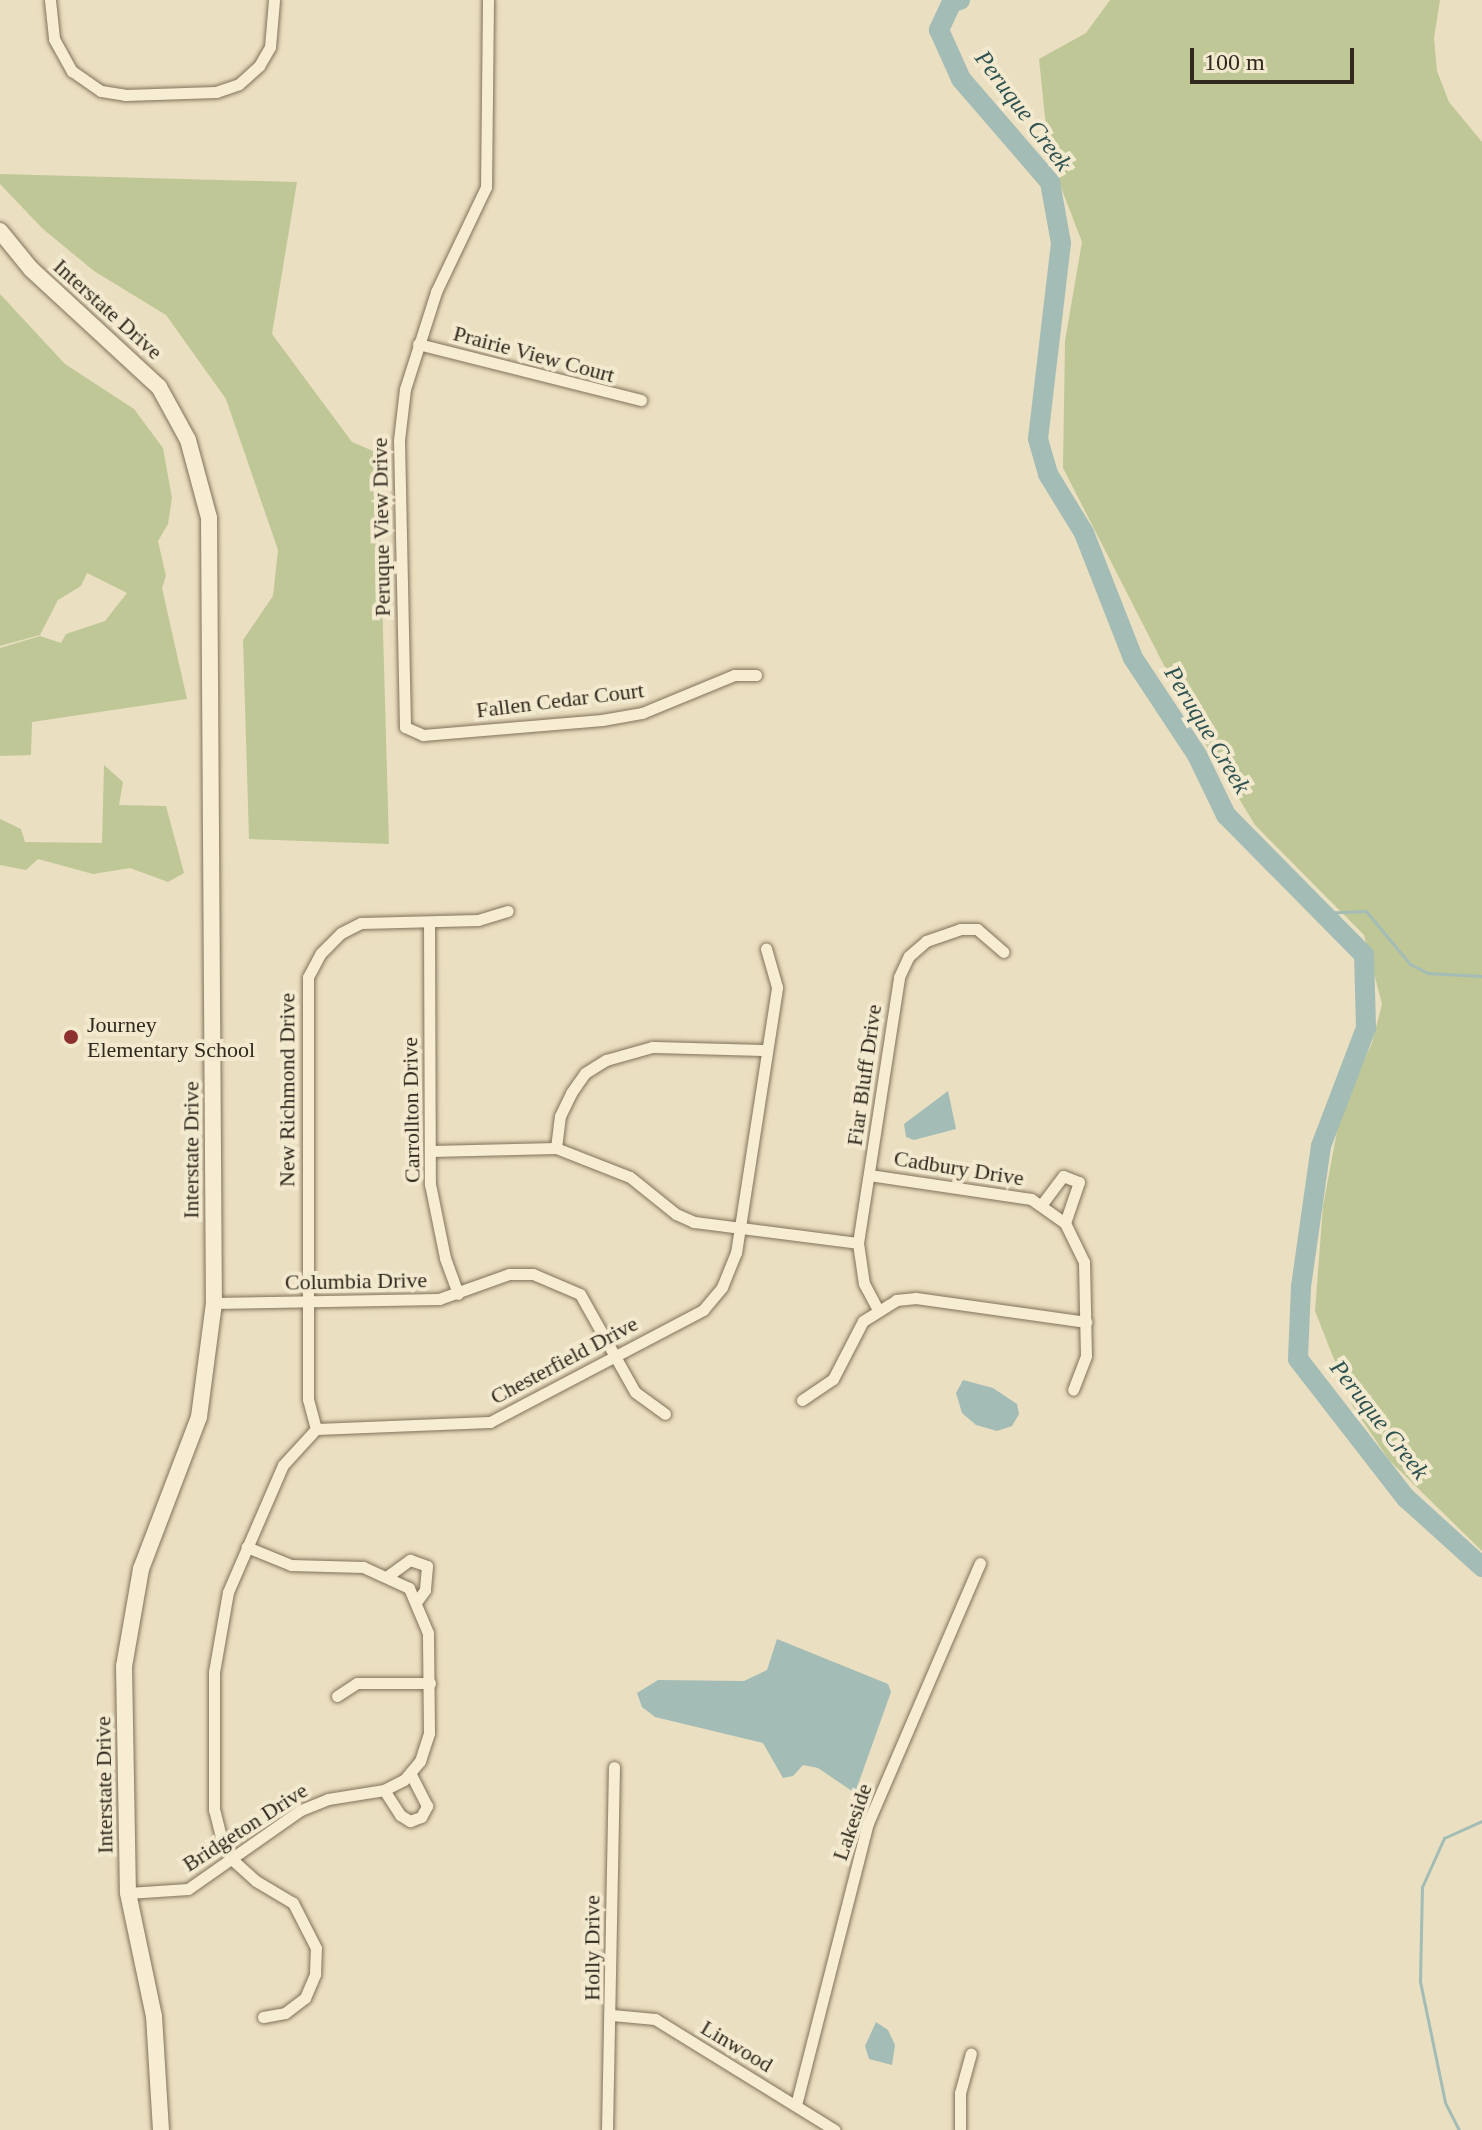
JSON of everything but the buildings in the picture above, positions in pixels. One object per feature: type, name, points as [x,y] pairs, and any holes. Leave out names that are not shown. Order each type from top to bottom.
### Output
[{"type":"main road","name":"Interstate Drive","points":[[0,231],[40,278],[138,363],[159,387],[188,440],[209,518],[214,1303],[199,1417],[141,1569],[124,1666],[128,1893],[154,2016],[161,2130]]},
{"type":"street","points":[[50,0],[54,39],[72,71],[101,91],[125,95],[216,92],[239,84],[259,66],[270,47],[274,0]]},
{"type":"street","name":"Peruque View Drive","points":[[411,732],[403,716],[398,468],[405,389],[436,292],[486,187],[488,0]]},
{"type":"street","name":"Prairie View Court","points":[[418,344],[641,400]]},
{"type":"street","name":"Fallen Cedar Court","points":[[411,732],[466,733],[629,715],[734,675],[756,675]]},
{"type":"street","name":"New Richmond Drive","points":[[316,1429],[308,1399],[308,977],[321,953],[361,923],[478,920],[508,911]]},
{"type":"street","name":"Carrollton Drive","points":[[429,922],[431,1151],[436,1222],[458,1294]]},
{"type":"street","name":"Fiar Bluff Drive","points":[[877,1308],[864,1284],[858,1243],[899,977],[909,956],[926,941],[960,929],[977,929],[1003,952]]},
{"type":"street","name":"Chesterfield Drive","points":[[316,1429],[490,1422],[703,1310],[722,1287],[740,1228],[777,987],[766,949]]},
{"type":"street","points":[[556,1148],[560,1116],[571,1093],[585,1073],[606,1060],[652,1047],[766,1050]]},
{"type":"street","points":[[431,1151],[556,1148],[630,1177],[676,1214],[740,1228],[858,1243]]},
{"type":"street","name":"Cadbury Drive","points":[[869,1175],[1042,1204],[1065,1223],[1084,1262],[1086,1356],[1073,1390]]},
{"type":"street","name":"Cadbury Drive","points":[[1042,1204],[1063,1176],[1079,1182],[1065,1223]]},
{"type":"street","name":"Columbia Drive","points":[[214,1303],[458,1294],[509,1274],[558,1281],[580,1294],[635,1392],[665,1414]]},
{"type":"street","points":[[802,1400],[833,1379],[852,1335],[877,1308],[916,1298],[1086,1322]]},
{"type":"street","points":[[263,2017],[285,2013],[305,1998],[315,1974],[316,1948],[293,1903],[234,1861],[214,1810],[214,1672],[228,1592],[283,1465],[316,1429]]},
{"type":"street","points":[[247,1547],[291,1565],[363,1567],[389,1575],[409,1588],[417,1601],[428,1633],[429,1733],[410,1773],[427,1806],[421,1817],[410,1821],[400,1815],[384,1790]]},
{"type":"street","points":[[389,1575],[410,1560],[427,1566],[425,1590],[417,1601]]},
{"type":"street","name":"Lakeside","points":[[796,2105],[868,1823],[980,1563]]},
{"type":"street","points":[[337,1696],[357,1683],[430,1683]]},
{"type":"street","name":"Holly Drive","points":[[607,2130],[612,2015],[614,1767]]},
{"type":"street","name":"Bridgeton Drive","points":[[128,1893],[188,1889],[234,1861],[301,1810],[328,1799],[384,1790],[410,1773]]},
{"type":"street","name":"Linwood","points":[[612,2015],[655,2019],[835,2130]]},
{"type":"street","points":[[960,2130],[960,2093],[971,2053]]},
{"type":"green space","points":[[1110,0],[1440,0],[1434,38],[1437,71],[1449,102],[1482,142],[1482,1551],[1389,1460],[1352,1405],[1315,1311],[1323,1206],[1341,1110],[1372,1043],[1382,1004],[1364,935],[1255,825],[1195,726],[1063,468],[1065,341],[1082,242],[1049,156],[1039,59],[1086,33]]},
{"type":"green space","points":[[0,174],[297,182],[272,334],[352,442],[378,453],[389,844],[249,839],[243,640],[273,596],[278,550],[226,399],[166,315],[94,271],[43,229],[0,184]]},
{"type":"green space","points":[[0,294],[65,364],[134,409],[163,448],[172,498],[168,524],[158,541],[166,576],[162,588],[187,699],[32,722],[31,755],[0,756],[0,648],[40,636],[61,643],[66,634],[105,621],[127,593],[87,573],[81,586],[58,600],[40,635],[0,646]]},
{"type":"green space","points":[[104,765],[123,782],[119,805],[166,806],[184,873],[168,882],[130,868],[93,874],[38,859],[26,870],[0,865],[0,819],[21,829],[25,842],[102,843]]},
{"type":"water","points":[[948,1091],[956,1129],[914,1140],[906,1137],[904,1124]]},
{"type":"water","points":[[963,1380],[993,1388],[1017,1404],[1019,1414],[1012,1426],[997,1431],[976,1425],[962,1413],[956,1393]]},
{"type":"water","points":[[777,1639],[888,1684],[891,1692],[855,1793],[818,1768],[803,1765],[793,1776],[783,1778],[763,1743],[655,1717],[642,1707],[637,1693],[658,1680],[744,1681],[767,1670]]},
{"type":"water","points":[[876,2022],[888,2030],[895,2045],[892,2065],[869,2059],[865,2046]]},
{"type":"waterway","name":"Peruque Creek","points":[[960,0],[952,2],[939,30],[961,79],[1050,182],[1061,243],[1038,439],[1048,474],[1084,533],[1133,658],[1197,755],[1226,815],[1364,955],[1366,1028],[1321,1146],[1301,1287],[1298,1359],[1406,1498],[1482,1567]]},
{"type":"waterway","points":[[1321,913],[1366,911],[1410,964],[1428,973],[1482,976]]},
{"type":"waterway","name":"Peruque Creek","points":[[1459,2130],[1445,2102],[1420,1981],[1422,1887],[1444,1838],[1482,1821]]},
{"type":"place","name":"Journey Elementary School","points":[[71,1037]]}]
